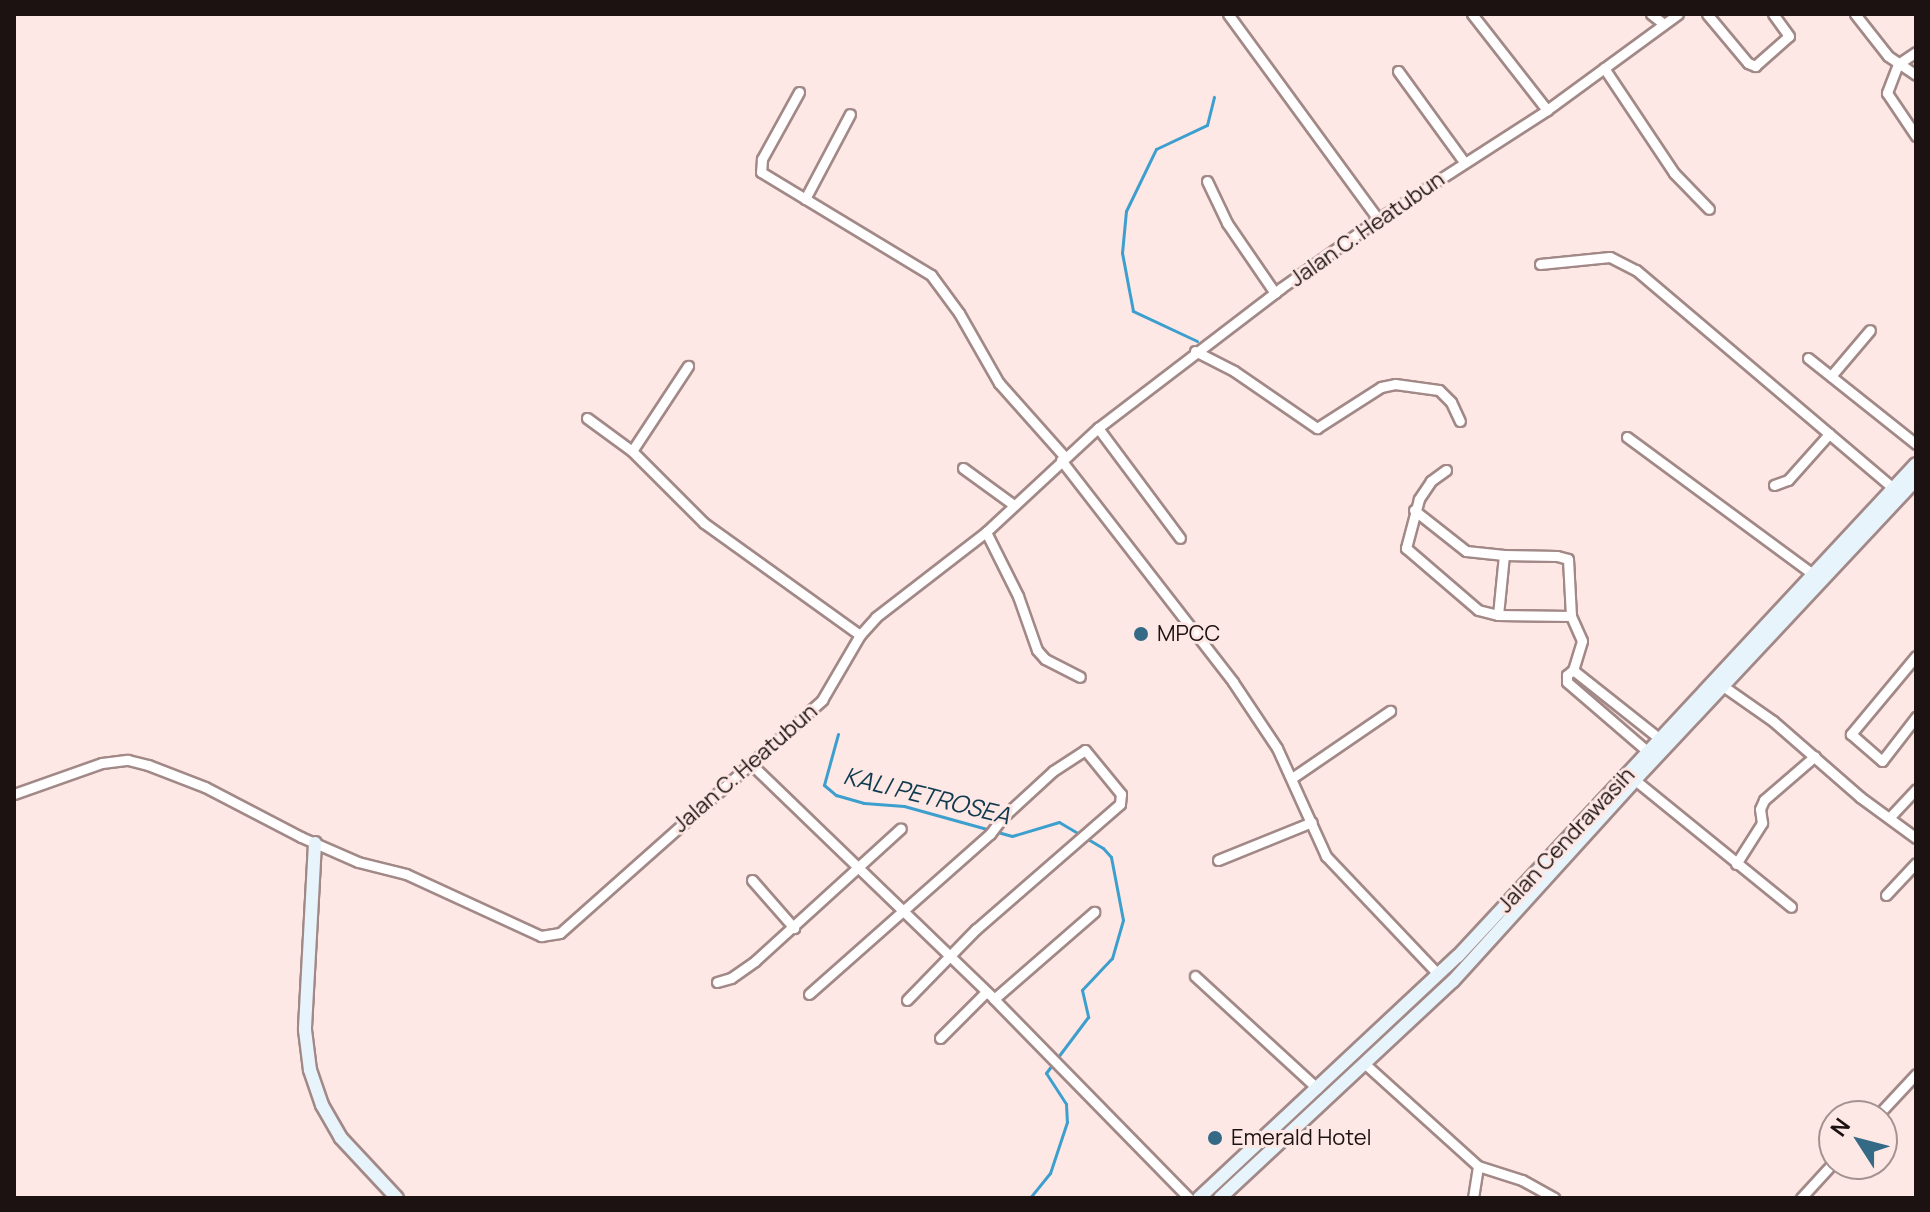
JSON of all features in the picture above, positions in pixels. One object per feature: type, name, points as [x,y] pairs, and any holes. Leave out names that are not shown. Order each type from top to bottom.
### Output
[{"type":"main road","name":"Jalan Cendrawasih","points":[[1199,1198],[1438,974],[1916,464]]},
{"type":"main road","name":"Jalan Cendrawasih","points":[[1220,1198],[1453,981],[1635,780],[1916,480]]},
{"type":"main road","points":[[315,843],[305,1030],[310,1070],[322,1105],[341,1138],[397,1198]]},
{"type":"street","points":[[1228,14],[1378,219]]},
{"type":"street","points":[[1472,14],[1547,110]]},
{"type":"street","points":[[1651,14],[1664,24]]},
{"type":"street","name":"Jalan C. Heatubun","points":[[14,794],[102,763],[128,760],[205,787],[315,843],[358,862],[406,874],[541,936],[560,933],[822,700],[860,635],[897,599],[986,532],[1098,428],[1195,351],[1378,219],[1547,110],[1678,14]]},
{"type":"street","points":[[1707,14],[1748,63],[1755,66],[1788,39],[1788,33],[1773,14]]},
{"type":"street","points":[[1855,14],[1898,64],[1916,75]]},
{"type":"street","points":[[1916,52],[1898,64],[1887,93],[1916,136]]},
{"type":"street","points":[[1604,68],[1674,173],[1709,209]]},
{"type":"street","points":[[1398,71],[1464,162]]},
{"type":"street","points":[[799,92],[762,159],[761,172],[935,280],[999,383],[1063,459],[1233,682],[1277,748],[1332,862],[1438,974]]},
{"type":"street","points":[[805,199],[850,114]]},
{"type":"street","points":[[1207,181],[1227,223],[1275,293]]},
{"type":"street","points":[[1540,264],[1619,259],[1636,270],[1893,488]]},
{"type":"street","points":[[1831,376],[1870,330]]},
{"type":"street","points":[[1195,351],[1234,371],[1317,428],[1381,387],[1395,384],[1439,390],[1451,402],[1460,421]]},
{"type":"street","points":[[1808,358],[1916,444]]},
{"type":"street","points":[[632,451],[688,366]]},
{"type":"street","points":[[587,418],[632,451],[704,523],[860,635]]},
{"type":"street","points":[[1098,428],[1180,538]]},
{"type":"street","points":[[1774,485],[1788,480],[1829,434]]},
{"type":"street","points":[[1627,437],[1813,574]]},
{"type":"street","points":[[963,468],[1014,505]]},
{"type":"street","points":[[1446,470],[1427,485],[1414,510],[1407,534],[1407,552],[1478,610],[1498,615],[1571,616]]},
{"type":"street","points":[[1414,510],[1466,551],[1567,558],[1571,616],[1582,641],[1573,670],[1567,675],[1567,682],[1648,752]]},
{"type":"street","points":[[986,532],[1018,596],[1037,650],[1045,659],[1080,677]]},
{"type":"street","points":[[1498,615],[1504,555]]},
{"type":"street","points":[[1916,656],[1851,734],[1882,761],[1916,717]]},
{"type":"street","points":[[1573,670],[1660,739]]},
{"type":"street","points":[[1723,686],[1815,756],[1860,797],[1916,838]]},
{"type":"street","points":[[1292,778],[1390,711]]},
{"type":"street","points":[[809,994],[990,834],[1003,817],[1057,767],[1085,750],[1121,794],[1120,804],[949,955],[907,1000]]},
{"type":"street","points":[[1736,864],[1762,823],[1760,809],[1764,800],[1815,756]]},
{"type":"street","points":[[751,764],[990,995],[1189,1198]]},
{"type":"street","points":[[1635,780],[1791,907]]},
{"type":"street","points":[[1890,817],[1916,789]]},
{"type":"street","points":[[1218,860],[1312,822]]},
{"type":"street","points":[[717,982],[739,974],[794,928],[901,828]]},
{"type":"street","points":[[1886,895],[1916,863]]},
{"type":"street","points":[[752,880],[794,928]]},
{"type":"street","points":[[940,1038],[1094,912]]},
{"type":"street","points":[[1195,976],[1317,1088]]},
{"type":"street","points":[[1364,1063],[1478,1166],[1522,1180],[1554,1198]]},
{"type":"street","points":[[1892,1100],[1916,1074]]},
{"type":"street","points":[[1473,1198],[1478,1166]]},
{"type":"street","points":[[1801,1198],[1818,1179]]},
{"type":"waterway","points":[[1197,341],[1133,311],[1122,253],[1126,211],[1156,149],[1207,125],[1214,97]]},
{"type":"waterway","name":"KALI PETROSEA","points":[[838,734],[824,785],[836,795],[864,803],[904,806],[1012,836],[1059,822],[1103,848],[1111,857],[1123,920],[1112,958],[1082,990],[1088,1017],[1046,1073],[1066,1104],[1067,1122],[1050,1173],[1030,1198]]},
{"type":"place","name":"MPCC","points":[[1141,634]]},
{"type":"place","name":"Emerald Hotel","points":[[1215,1138]]}]
